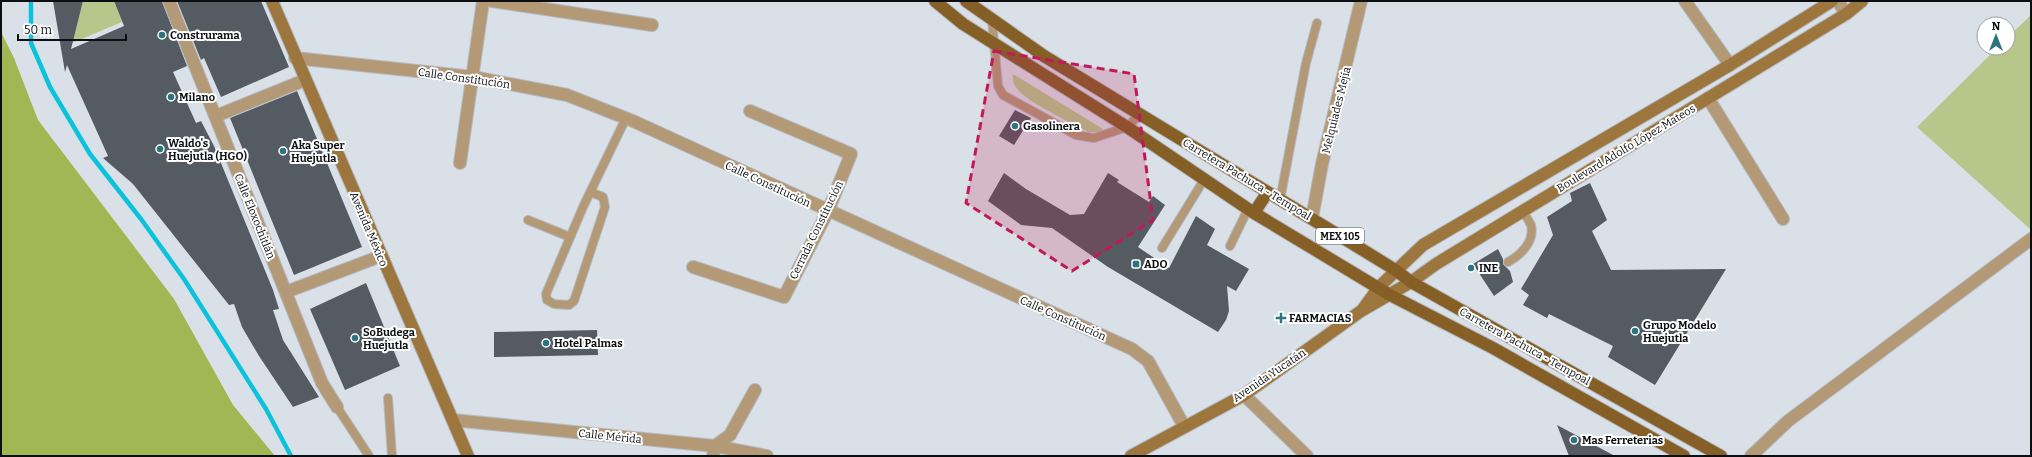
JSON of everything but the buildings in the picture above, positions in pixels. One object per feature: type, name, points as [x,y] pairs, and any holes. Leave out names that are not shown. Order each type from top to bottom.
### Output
[{"type":"main road","name":"Carretera Pachuca - Tempoal","points":[[935,1],[963,24],[994,45],[1127,127],[1251,211],[1390,295],[1493,348],[1684,456]]},
{"type":"main road","name":"Carretera Pachuca - Tempoal","points":[[966,1],[1039,52],[1280,200],[1312,218],[1397,271],[1411,282],[1721,456]]},
{"type":"main road","points":[[1251,211],[1267,192]]},
{"type":"main road","points":[[1578,397],[1588,381]]},
{"type":"street","name":"Calle Eloxochitlán","points":[[169,1],[322,383],[337,407]]},
{"type":"street","name":"Avenida México","points":[[272,1],[295,58],[454,420],[468,456]]},
{"type":"street","points":[[460,163],[483,1]]},
{"type":"street","points":[[492,1],[652,25]]},
{"type":"street","name":"Melquiades Mejía","points":[[1312,218],[1322,164],[1361,1]]},
{"type":"street","points":[[1685,1],[1730,64]]},
{"type":"street","name":"Boulevard Adolfo López Mateos","points":[[1379,287],[1423,245],[1730,64],[1832,1]]},
{"type":"street","points":[[1838,1],[1846,14]]},
{"type":"street","name":"Boulevard Adolfo López Mateos","points":[[1390,295],[1436,264],[1846,14],[1862,1]]},
{"type":"street","name":"Calle Constitución","points":[[295,58],[473,77],[567,95],[626,118],[1132,349],[1148,361],[1184,426]]},
{"type":"street","points":[[216,116],[305,80]]},
{"type":"street","points":[[1708,98],[1783,219]]},
{"type":"street","name":"Cerrada Constitución","points":[[693,267],[784,297],[828,211],[851,154],[750,111]]},
{"type":"street","points":[[1519,188],[1527,209]]},
{"type":"street","points":[[1751,456],[1788,421],[2031,239]]},
{"type":"street","points":[[286,292],[381,256]]},
{"type":"street","name":"Avenida Yucatán","points":[[1361,312],[1379,287]]},
{"type":"street","name":"Avenida Yucatán","points":[[1131,456],[1184,426],[1244,395],[1361,312],[1390,295]]},
{"type":"street","points":[[714,451],[730,435],[755,390]]},
{"type":"street","points":[[1244,395],[1307,456]]},
{"type":"street","name":"Calle Mérida","points":[[454,420],[767,456]]},
{"type":"lane","points":[[992,20],[998,86],[1003,95],[1076,136],[1094,138],[1127,127],[1140,114]]},
{"type":"lane","points":[[1280,200],[1306,63],[1316,22]]},
{"type":"lane","points":[[590,192],[603,197],[606,202],[605,207],[574,301],[569,306],[554,304],[547,300],[546,294],[590,192],[626,118]]},
{"type":"lane","points":[[1162,248],[1204,178]]},
{"type":"lane","points":[[1508,262],[1524,250],[1530,238],[1531,226],[1527,209]]},
{"type":"lane","points":[[1230,246],[1251,211]]},
{"type":"lane","points":[[528,220],[570,237]]},
{"type":"lane","points":[[388,398],[392,456]]},
{"type":"lane","points":[[337,407],[370,456]]},
{"type":"highlighted area","points":[[994,51],[1134,74],[1153,220],[1072,271],[966,203]]},
{"type":"green space","points":[[83,1],[114,1],[122,22],[72,43]]},
{"type":"green space","points":[[2031,15],[2031,230],[1917,127],[1989,56],[2016,56],[2016,29]]},
{"type":"green space","points":[[2,34],[14,58],[38,120],[174,299],[233,405],[275,456],[1,456]]},
{"type":"green space","points":[[1013,74],[1103,129],[1098,132],[1088,132],[1033,102],[1017,89],[1014,83]]},
{"type":"waterway","points":[[31,1],[31,43],[50,87],[90,154],[141,219],[184,279],[266,409],[291,456]]},
{"type":"place","name":"Construrama","points":[[162,35]]},
{"type":"place","name":"Milano","points":[[171,97]]},
{"type":"place","name":"Gasolinera","points":[[1015,126]]},
{"type":"place","name":"Waldo's Huejutla (HGO)","points":[[160,149]]},
{"type":"place","name":"Aka Super Huejutla","points":[[283,151]]},
{"type":"place","name":"ADO","points":[[1136,264]]},
{"type":"place","name":"INE","points":[[1471,268]]},
{"type":"place","name":"FARMACIAS","points":[[1281,318]]},
{"type":"place","name":"Grupo Modelo Huejutla","points":[[1635,331]]},
{"type":"place","name":"SoBudega Huejutla","points":[[355,338]]},
{"type":"place","name":"Hotel Palmas","points":[[546,343]]},
{"type":"place","name":"Mas Ferreterias","points":[[1574,440]]}]
